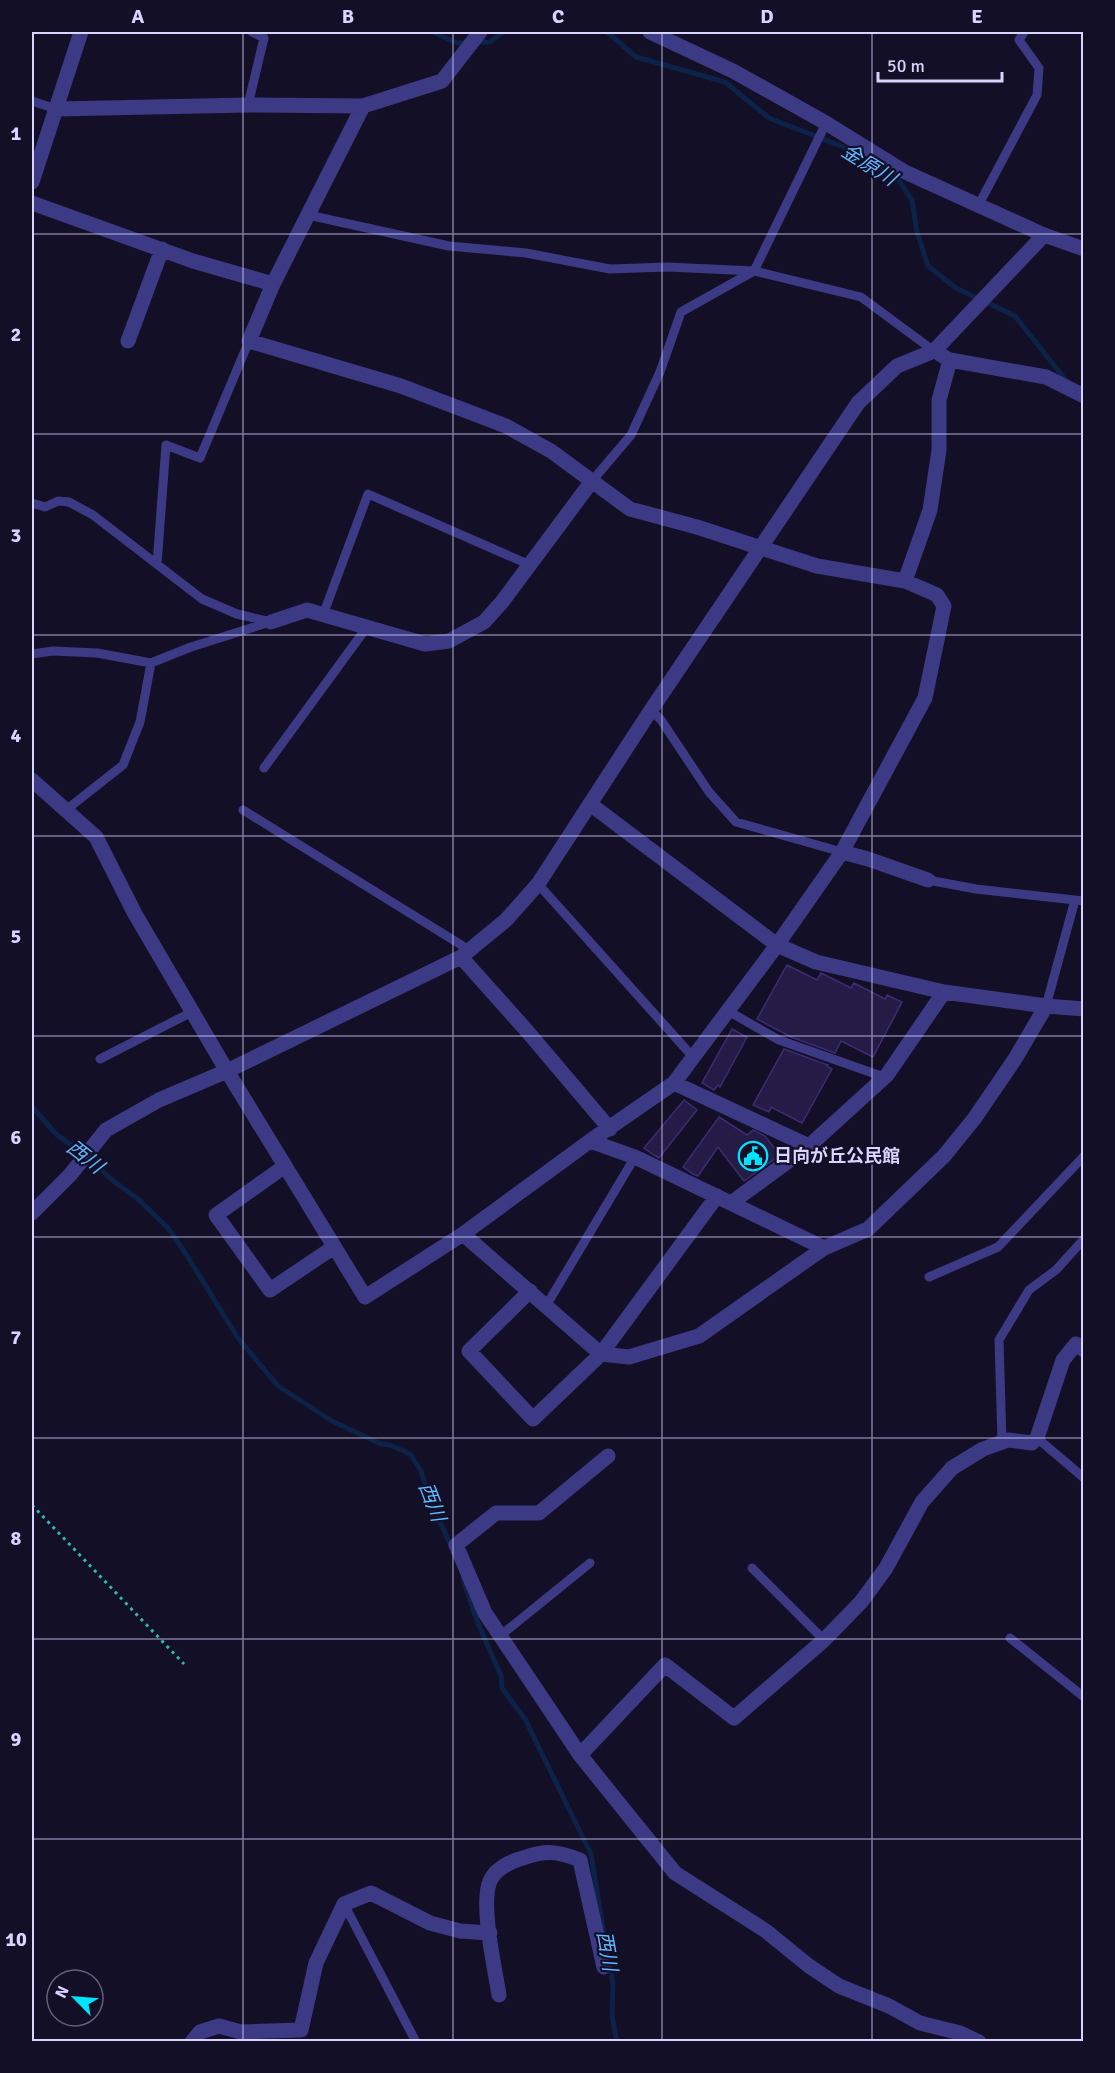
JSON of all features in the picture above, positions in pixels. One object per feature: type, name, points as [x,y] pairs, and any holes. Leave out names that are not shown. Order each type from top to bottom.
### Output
[{"type":"street","points":[[32,182],[81,32]]},
{"type":"street","points":[[56,109],[248,105],[363,106],[442,81],[480,32]]},
{"type":"street","points":[[650,32],[733,71],[826,123],[905,172],[1044,235],[1083,249]]},
{"type":"street","points":[[32,780],[96,837],[135,914],[226,1071],[365,1297],[463,1234],[674,1083],[777,945],[842,852],[925,698],[944,606],[937,596],[905,581],[817,566],[630,509],[551,451],[506,426],[401,386],[249,341],[273,284],[363,106]]},
{"type":"street","points":[[32,203],[193,261],[273,284]]},
{"type":"street","points":[[32,1213],[70,1175],[106,1130],[159,1100],[226,1071],[466,954],[506,920],[538,884],[651,710],[858,403],[897,366],[934,351],[1044,235]]},
{"type":"street","points":[[128,341],[162,249]]},
{"type":"street","points":[[934,351],[950,360],[1046,377],[1083,396]]},
{"type":"street","points":[[905,581],[930,510],[939,450],[939,400],[950,360]]},
{"type":"street","points":[[271,622],[307,610],[425,644],[449,641],[484,622],[502,602],[592,481]]},
{"type":"street","points":[[590,804],[777,945],[816,962],[944,992],[1083,1009]]},
{"type":"street","points":[[842,852],[928,880]]},
{"type":"street","points":[[466,954],[527,1031],[610,1129]]},
{"type":"street","points":[[731,1203],[809,1146],[884,1077],[944,992]]},
{"type":"street","points":[[463,1234],[601,1353],[629,1357],[699,1336],[824,1248],[868,1229],[944,1156],[980,1110],[1015,1059],[1046,1006]]},
{"type":"street","points":[[674,1083],[809,1146]]},
{"type":"street","points":[[590,1141],[635,1157],[824,1248]]},
{"type":"street","points":[[285,1166],[216,1215],[270,1290],[334,1247]]},
{"type":"street","points":[[530,1291],[469,1351],[533,1419],[601,1353],[717,1196]]},
{"type":"street","points":[[580,1755],[665,1665],[734,1718],[824,1640],[861,1602],[886,1568],[922,1502],[952,1468],[983,1449],[1002,1442],[1008,1440],[1032,1443],[1037,1438],[1063,1360],[1076,1344],[1083,1350]]},
{"type":"street","points":[[608,1456],[539,1513],[496,1513],[456,1545],[485,1612],[500,1636],[580,1755],[675,1873],[766,1931],[809,1966],[839,1986],[889,2006],[920,2023],[960,2033],[979,2042]]},
{"type":"street","points":[[499,1995],[486,1906],[490,1880],[509,1862],[538,1853],[560,1852],[580,1860],[604,1967]]},
{"type":"street","points":[[192,2042],[200,2031],[219,2026],[241,2032],[294,2036],[301,2030],[316,1963],[344,1904],[371,1893],[430,1923],[460,1931],[490,1933]]},
{"type":"lane","points":[[248,105],[264,38],[252,32]]},
{"type":"lane","points":[[978,206],[1037,95],[1039,68],[1020,40],[1024,32]]},
{"type":"lane","points":[[32,101],[56,109]]},
{"type":"lane","points":[[592,481],[631,435],[660,372],[681,312],[754,271],[826,123]]},
{"type":"lane","points":[[308,215],[449,246],[526,254],[610,268],[667,267],[754,271],[861,297],[934,351]]},
{"type":"lane","points":[[157,564],[166,445],[200,458],[249,341]]},
{"type":"lane","points":[[323,615],[368,494],[530,565]]},
{"type":"lane","points":[[32,503],[45,507],[58,501],[69,502],[93,515],[202,599],[237,614],[271,622]]},
{"type":"lane","points":[[32,654],[53,651],[97,653],[151,663],[191,647],[271,622]]},
{"type":"lane","points":[[264,768],[367,627]]},
{"type":"lane","points":[[66,810],[123,765],[140,722],[151,663]]},
{"type":"lane","points":[[651,710],[661,720],[709,792],[736,822],[842,852]]},
{"type":"lane","points":[[243,810],[466,954]]},
{"type":"lane","points":[[928,880],[976,889],[1079,900],[1046,1006]]},
{"type":"lane","points":[[538,884],[693,1056]]},
{"type":"lane","points":[[728,1011],[779,1040],[884,1077]]},
{"type":"lane","points":[[100,1059],[192,1012]]},
{"type":"lane","points":[[929,1277],[998,1248],[1083,1156]]},
{"type":"lane","points":[[546,1306],[635,1157]]},
{"type":"lane","points":[[1002,1442],[999,1340],[1029,1290],[1056,1270],[1083,1239]]},
{"type":"lane","points":[[1037,1438],[1083,1478]]},
{"type":"lane","points":[[500,1636],[590,1563]]},
{"type":"lane","points":[[752,1568],[824,1640]]},
{"type":"lane","points":[[1010,1638],[1083,1697]]},
{"type":"lane","points":[[344,1904],[416,2042]]},
{"type":"path","points":[[32,1505],[184,1664]]},
{"type":"building","points":[[787,965],[817,980],[821,973],[851,988],[854,983],[885,999],[887,995],[902,1002],[873,1057],[841,1041],[835,1053],[791,1037],[757,1019]]},
{"type":"building","points":[[732,1029],[747,1037],[720,1087],[718,1085],[714,1090],[702,1083]]},
{"type":"building","points":[[784,1049],[828,1065],[832,1069],[802,1123],[771,1107],[769,1112],[753,1105]]},
{"type":"building","points":[[684,1100],[697,1110],[659,1158],[644,1148]]},
{"type":"building","points":[[719,1117],[747,1135],[753,1130],[765,1136],[780,1155],[744,1181],[718,1147],[698,1176],[693,1174],[683,1167]]},
{"type":"waterway","name":"金原川","points":[[433,32],[457,43],[490,42],[504,32]]},
{"type":"waterway","name":"金原川","points":[[607,32],[636,57],[725,82],[769,118],[846,148],[898,179],[912,200],[917,232],[928,266],[956,288],[1015,316],[1068,383]]},
{"type":"waterway","name":"西川","points":[[32,1107],[57,1135],[138,1199],[168,1228],[238,1338],[278,1386],[332,1421],[381,1444],[390,1445],[410,1454],[421,1471],[430,1500],[452,1548]]},
{"type":"waterway","name":"西川","points":[[463,1579],[477,1621],[501,1676],[502,1688],[525,1719],[591,1854],[605,1941]]},
{"type":"waterway","name":"西川","points":[[610,1965],[613,1984],[612,2016],[617,2042]]},
{"type":"place","name":"日向が丘公民館","points":[[753,1156]]}]
